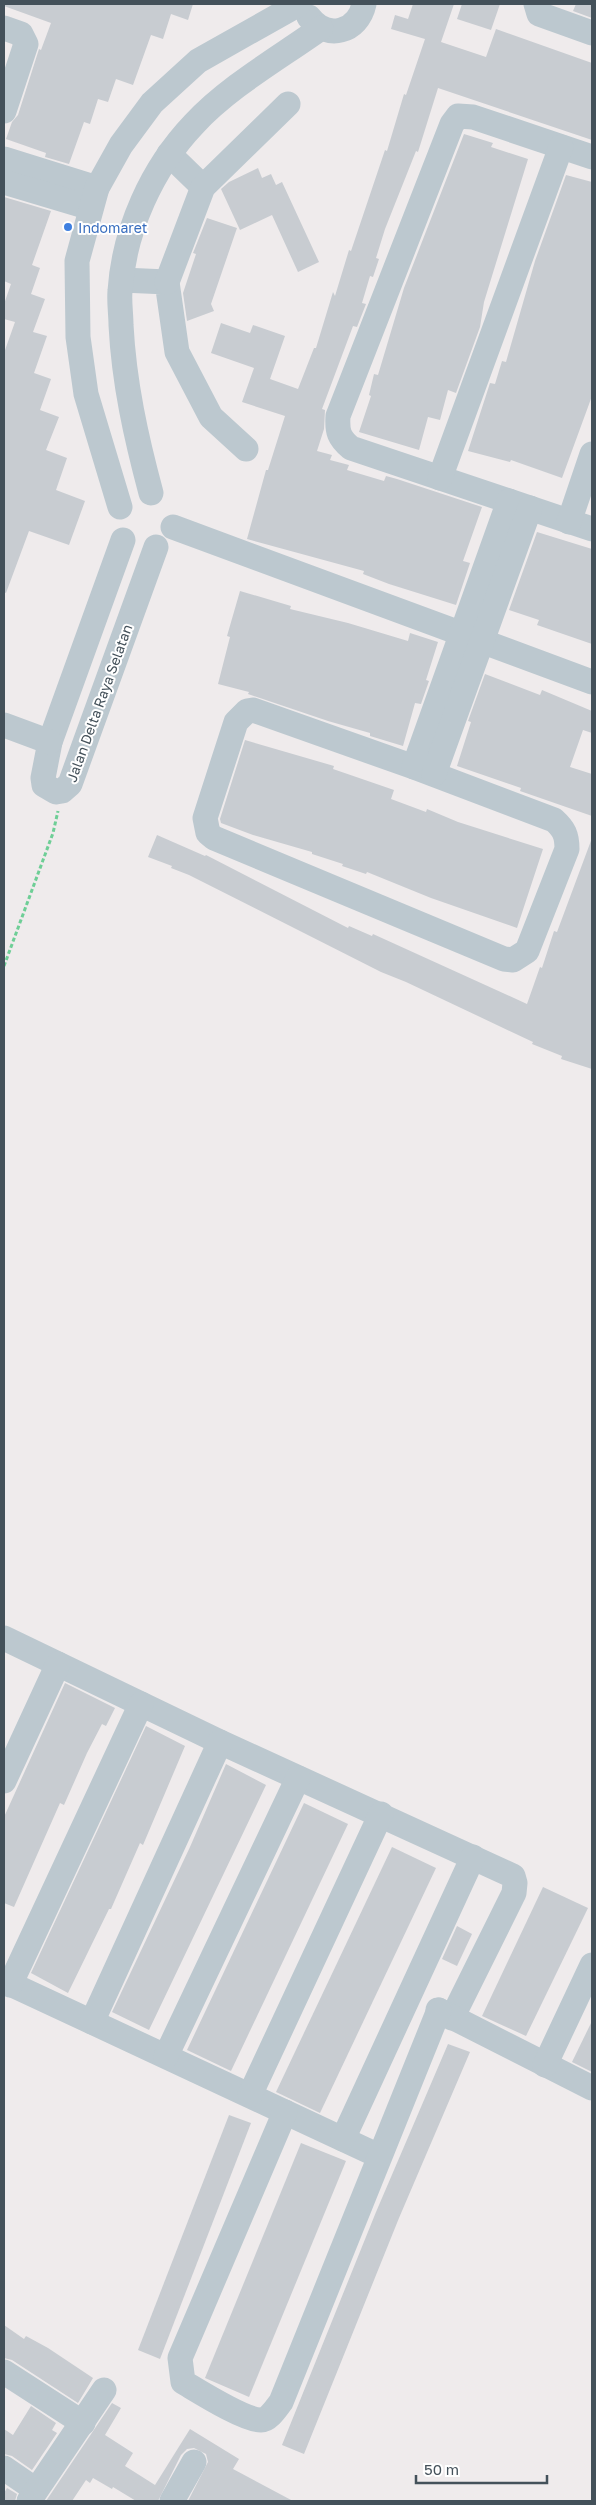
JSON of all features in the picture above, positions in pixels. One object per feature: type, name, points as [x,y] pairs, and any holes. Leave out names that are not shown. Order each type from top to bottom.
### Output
[{"type":"street","points":[[120,507],[133,494],[151,493],[166,502],[174,518],[170,536],[156,548],[139,549],[123,540],[116,524],[120,507],[91,412],[78,337],[77,261],[94,198],[121,145],[152,103],[198,61],[299,4]]},
{"type":"street","points":[[305,4],[309,17],[321,28],[337,32],[352,26],[362,12],[364,4]]},
{"type":"street","points":[[536,4],[539,14],[592,33]]},
{"type":"street","points":[[4,28],[21,34],[26,44],[4,112]]},
{"type":"street","points":[[151,493],[132,424],[123,362],[120,291],[131,232],[147,191],[169,154],[194,124],[219,101],[321,28]]},
{"type":"street","points":[[246,449],[211,417],[177,352],[167,282],[203,187],[288,104]]},
{"type":"street","points":[[592,158],[473,117],[458,116],[452,124],[338,416],[340,439],[351,448],[592,530]]},
{"type":"street","points":[[440,478],[560,146]]},
{"type":"street","points":[[169,154],[203,187]]},
{"type":"street","points":[[4,159],[94,198]]},
{"type":"street","points":[[4,182],[94,198]]},
{"type":"street","points":[[122,280],[167,282]]},
{"type":"street","points":[[569,522],[592,454]]},
{"type":"street","points":[[424,770],[520,505]]},
{"type":"street","points":[[173,527],[592,682]]},
{"type":"street","name":"Jalan Delta Raya Selatan","points":[[123,540],[50,742],[43,778],[44,785],[56,792],[62,791],[70,784],[156,548]]},
{"type":"street","points":[[254,710],[424,770],[554,820],[567,837],[567,849],[564,857],[526,951],[519,958],[504,959],[214,838],[208,833],[206,826],[205,818],[236,722],[247,711],[254,710]]},
{"type":"street","points":[[4,725],[50,742]]},
{"type":"street","points":[[4,1638],[220,1742],[513,1876],[516,1883],[514,1893],[445,2014],[379,2156],[281,2402],[267,2418],[262,2420],[231,2409],[183,2382],[180,2358],[285,2112]]},
{"type":"street","points":[[4,1781],[58,1664]]},
{"type":"street","points":[[141,1704],[7,1983],[379,2156]]},
{"type":"street","points":[[92,2022],[220,1742]]},
{"type":"street","points":[[166,2056],[298,1778]]},
{"type":"street","points":[[250,2096],[381,1814]]},
{"type":"street","points":[[343,2139],[473,1857]]},
{"type":"street","points":[[545,2065],[592,1966]]},
{"type":"street","points":[[410,1994],[445,2014],[592,2088]]},
{"type":"street","points":[[4,2372],[83,2423]]},
{"type":"street","points":[[4,2468],[32,2496],[104,2390]]},
{"type":"street","points":[[172,2501],[194,2462]]},
{"type":"path","points":[[4,966],[53,833]]},
{"type":"building","points":[[4,4],[193,4],[188,20],[171,14],[163,39],[151,35],[133,85],[116,79],[108,102],[98,99],[90,124],[84,122],[69,164],[45,157],[46,153],[6,139],[12,122],[18,115],[39,49],[41,50],[51,23],[4,6]]},
{"type":"building","points":[[413,4],[454,4],[441,42],[486,57],[496,29],[592,63],[592,140],[438,88],[418,152],[416,151],[385,229],[376,258],[379,259],[373,277],[370,276],[362,303],[366,304],[357,327],[353,326],[322,409],[325,410],[324,429],[317,451],[332,455],[330,460],[349,465],[347,470],[384,481],[386,476],[397,479],[482,507],[463,561],[470,563],[456,605],[389,584],[363,574],[364,571],[247,539],[266,470],[268,470],[285,416],[242,402],[254,368],[211,353],[221,323],[250,333],[253,325],[285,336],[270,379],[298,389],[314,348],[316,348],[333,292],[335,296],[349,250],[351,251],[385,150],[387,151],[404,94],[406,95],[425,39],[391,29],[395,15],[408,19]]},
{"type":"building","points":[[462,4],[500,4],[491,30],[457,19]]},
{"type":"building","points":[[576,4],[592,4],[592,18],[573,11]]},
{"type":"building","points":[[464,134],[493,143],[491,147],[528,159],[484,302],[480,327],[456,393],[448,390],[440,420],[428,417],[419,450],[359,432],[371,396],[369,395],[374,374],[378,375],[404,288]]},
{"type":"building","points":[[258,168],[262,178],[271,174],[276,185],[282,182],[319,262],[298,272],[272,215],[240,230],[221,189],[229,182]]},
{"type":"building","points":[[566,175],[592,182],[592,396],[562,478],[511,460],[510,462],[468,451],[490,383],[495,384],[502,361],[506,362],[535,261]]},
{"type":"building","points":[[4,197],[51,211],[32,265],[40,268],[31,294],[45,299],[33,332],[47,336],[34,373],[51,379],[40,410],[59,417],[46,450],[67,458],[56,490],[85,501],[69,545],[29,531],[6,593],[4,592],[4,353],[15,322],[4,319],[4,304],[11,284],[4,281]]},
{"type":"building","points":[[207,218],[237,228],[211,304],[214,311],[187,321],[183,293],[196,254],[193,253]]},
{"type":"building","points":[[537,532],[592,549],[592,644],[537,625],[539,620],[509,610]]},
{"type":"building","points":[[240,591],[291,606],[290,609],[348,623],[408,641],[410,633],[438,642],[426,680],[429,681],[421,704],[415,703],[403,746],[370,736],[370,733],[248,694],[249,692],[218,684],[230,637],[227,636]]},
{"type":"building","points":[[485,674],[540,695],[542,690],[592,711],[592,733],[583,730],[570,767],[592,774],[592,816],[520,791],[521,788],[457,766],[471,722],[468,721]]},
{"type":"building","points":[[245,740],[334,766],[333,769],[394,790],[391,799],[426,812],[427,809],[458,822],[543,849],[517,928],[431,898],[367,872],[366,874],[342,866],[343,864],[312,854],[312,852],[253,835],[221,823],[220,819]]},
{"type":"building","points":[[157,835],[206,855],[348,928],[349,926],[372,936],[373,934],[527,1004],[540,967],[542,968],[554,931],[557,932],[592,838],[592,1069],[561,1059],[562,1056],[532,1044],[533,1042],[381,972],[189,875],[171,868],[172,866],[148,857]]},
{"type":"building","points":[[65,1683],[115,1708],[106,1726],[102,1724],[64,1805],[60,1803],[14,1907],[4,1903],[4,1817]]},
{"type":"building","points":[[146,1726],[185,1746],[143,1845],[140,1843],[111,1909],[109,1909],[68,1993],[31,1973]]},
{"type":"building","points":[[226,1764],[266,1785],[149,2030],[112,2012],[190,1847]]},
{"type":"building","points":[[304,1803],[348,1824],[231,2071],[187,2050]]},
{"type":"building","points":[[392,1847],[436,1868],[320,2113],[276,2092]]},
{"type":"building","points":[[543,1887],[588,1908],[526,2036],[482,2016]]},
{"type":"building","points":[[457,1926],[472,1934],[457,1966],[442,1959]]},
{"type":"building","points":[[592,2021],[592,2072],[572,2062]]},
{"type":"building","points":[[448,2044],[470,2052],[399,2218],[304,2454],[282,2445],[376,2212]]},
{"type":"building","points":[[229,2115],[251,2123],[160,2359],[138,2350]]},
{"type":"building","points":[[301,2143],[346,2161],[249,2397],[205,2378]]},
{"type":"building","points":[[4,2325],[24,2339],[26,2336],[48,2348],[93,2378],[78,2403],[12,2360],[4,2358]]},
{"type":"building","points":[[112,2403],[121,2408],[105,2435],[133,2453],[125,2466],[155,2485],[190,2429],[239,2459],[233,2469],[293,2501],[188,2501],[208,2462],[206,2454],[194,2448],[187,2449],[181,2455],[158,2501],[136,2501],[93,2478],[90,2483],[86,2480],[72,2501],[46,2501]]},
{"type":"building","points":[[31,2406],[56,2423],[52,2430],[57,2433],[32,2470],[12,2456],[4,2454],[4,2429],[13,2435]]},
{"type":"building","points":[[7,2488],[17,2494],[15,2501],[4,2501],[4,2493]]},
{"type":"place","name":"Indomaret","points":[[68,227]]}]
